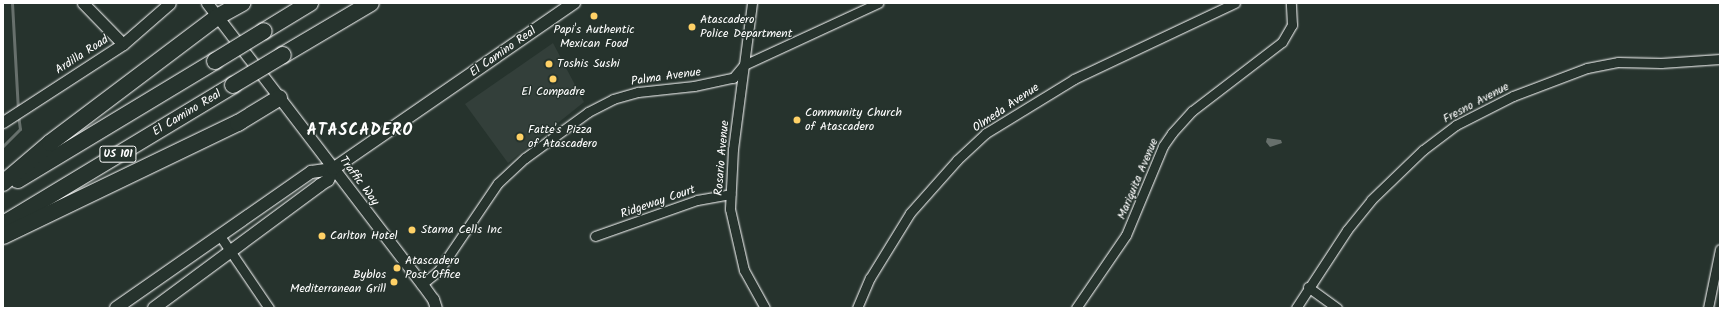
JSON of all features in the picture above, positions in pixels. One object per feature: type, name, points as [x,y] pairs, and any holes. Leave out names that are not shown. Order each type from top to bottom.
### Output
[{"type":"highway","points":[[3,183],[50,142],[217,17],[242,3]]},
{"type":"highway","name":"US 101","points":[[3,189],[310,3]]},
{"type":"highway","name":"El Camino Real","points":[[3,224],[371,3]]},
{"type":"highway","points":[[3,236],[231,127],[279,98]]},
{"type":"main road","name":"El Camino Real","points":[[116,308],[311,172],[333,169],[574,3]]},
{"type":"main road","name":"El Camino Real","points":[[154,308],[230,250],[328,180],[333,169]]},
{"type":"street","points":[[83,3],[123,44]]},
{"type":"street","name":"Ardilla Road","points":[[3,122],[123,44],[170,3]]},
{"type":"street","name":"Traffic Way","points":[[207,3],[422,284],[434,303],[445,308]]},
{"type":"street","name":"Rosario Avenue","points":[[752,3],[730,194],[733,231],[744,270],[766,308]]},
{"type":"street","name":"Palma Avenue","points":[[422,284],[438,270],[498,183],[525,158],[588,112],[613,99],[638,92],[694,86],[734,78],[744,65],[878,3]]},
{"type":"street","name":"Olmeda Avenue","points":[[857,308],[870,278],[910,214],[957,160],[986,134],[1074,79],[1235,3]]},
{"type":"street","name":"Mariquita Avenue","points":[[1076,308],[1126,235],[1160,152],[1172,133],[1192,111],[1287,37],[1292,25],[1291,3]]},
{"type":"street","name":"Fresno Avenue","points":[[1296,308],[1308,287],[1346,230],[1371,200],[1423,150],[1456,125],[1513,96],[1587,68],[1618,62],[1661,63],[1720,59]]},
{"type":"street","name":"Ridgeway Court","points":[[595,236],[697,200],[730,194]]},
{"type":"street","points":[[220,236],[269,308]]},
{"type":"street","points":[[1708,308],[1720,249]]},
{"type":"street","points":[[1308,287],[1337,308]]},
{"type":"shaded area","points":[[553,43],[584,102],[508,163],[465,104]]},
{"type":"shaded area","points":[[1267,138],[1281,140],[1282,143],[1270,147],[1266,142]]},
{"type":"waterway","points":[[12,3],[18,109]]},
{"type":"waterway","points":[[3,146],[20,129],[18,115]]},
{"type":"place","name":"Papi's Authentic Mexican Food","points":[[594,16]]},
{"type":"place","name":"Atascadero Police Department","points":[[692,27]]},
{"type":"place","name":"Toshis Sushi","points":[[549,64]]},
{"type":"place","name":"El Compadre","points":[[553,79]]},
{"type":"place","name":"Community Church of Atascadero","points":[[797,120]]},
{"type":"place","name":"Fatte's Pizza of Atascadero","points":[[520,137]]},
{"type":"place","name":"Starna Cells Inc","points":[[412,230]]},
{"type":"place","name":"Carlton Hotel","points":[[322,236]]},
{"type":"place","name":"Atascadero Post Office","points":[[397,268]]},
{"type":"place","name":"Byblos Mediterranean Grill","points":[[394,282]]},
{"type":"district","name":"ATASCADERO","points":[[360,131]]}]
